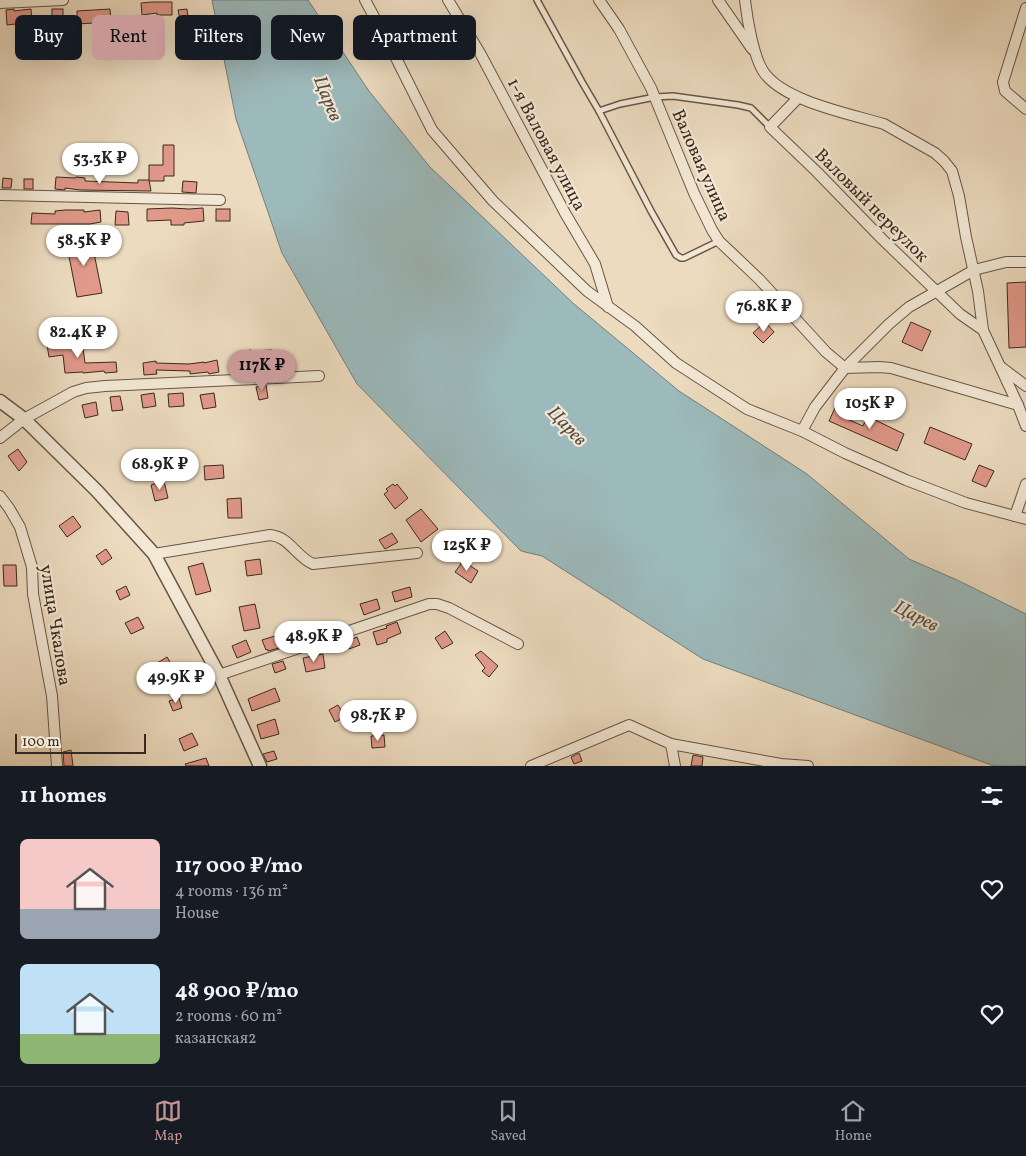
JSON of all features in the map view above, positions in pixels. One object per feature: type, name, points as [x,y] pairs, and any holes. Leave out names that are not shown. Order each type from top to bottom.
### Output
[{"type":"street","points":[[0,4],[63,0]]},
{"type":"street","points":[[365,0],[432,130],[494,201],[587,291],[635,326],[676,363],[747,409],[802,432],[845,453],[906,480],[966,503],[1026,519]]},
{"type":"street","name":"1-я Валовая улица","points":[[448,0],[480,53],[564,212],[595,264],[608,307]]},
{"type":"street","name":"Валовая улица","points":[[599,0],[619,29],[655,98],[694,193],[719,241],[759,279],[826,352],[845,368]]},
{"type":"street","points":[[718,0],[755,54],[763,70],[777,85],[798,98],[884,124],[924,146],[944,161],[952,172],[959,196],[974,270],[983,330],[1026,426]]},
{"type":"street","points":[[745,0],[755,54]]},
{"type":"street","points":[[1026,8],[1003,82],[1005,91],[1026,109]]},
{"type":"street","points":[[770,127],[798,98]]},
{"type":"street","name":"Валовый переулок","points":[[770,127],[936,292],[960,314],[983,330]]},
{"type":"street","points":[[0,195],[220,200]]},
{"type":"street","points":[[802,432],[815,407],[845,368],[889,324],[909,308],[974,270],[1006,262],[1026,262]]},
{"type":"street","points":[[999,365],[1026,386]]},
{"type":"street","points":[[845,368],[891,368],[1018,405]]},
{"type":"street","points":[[0,438],[24,419],[73,392],[86,388],[318,376]]},
{"type":"street","points":[[0,401],[24,419],[97,491],[154,554],[219,675],[260,766]]},
{"type":"street","points":[[1015,516],[1026,484]]},
{"type":"street","name":"улица Чкалова","points":[[0,496],[20,527],[32,567],[33,594],[52,696],[56,766]]},
{"type":"street","points":[[154,554],[270,535],[281,537],[300,557],[313,564],[417,553]]},
{"type":"street","points":[[219,675],[428,604],[437,604],[449,608],[518,644]]},
{"type":"street","points":[[531,766],[629,725],[671,744],[780,764],[808,766]]},
{"type":"street","points":[[671,744],[675,766]]},
{"type":"lane","points":[[537,0],[599,111],[651,211],[678,257],[684,258],[719,241]]},
{"type":"lane","points":[[599,111],[620,104],[673,96],[751,108],[770,127]]},
{"type":"water","name":"Царев","points":[[212,0],[308,0],[318,15],[271,15],[271,60],[343,60],[343,52],[369,91],[430,167],[574,304],[679,391],[807,474],[909,559],[1026,614],[1026,766],[994,766],[703,659],[542,556],[521,551],[357,384],[282,253],[236,119],[224,60],[261,60],[261,15],[215,15]]},
{"type":"building","points":[[172,2],[172,15],[157,15],[157,13],[142,15],[141,3]]},
{"type":"building","points":[[31,9],[31,15],[15,15],[15,24],[7,25],[6,10]]},
{"type":"building","points":[[52,9],[63,9],[63,15],[52,15]]},
{"type":"building","points":[[110,9],[110,15],[92,15],[92,23],[82,24],[82,15],[77,15],[77,11]]},
{"type":"building","points":[[187,9],[188,15],[179,15],[178,10]]},
{"type":"building","points":[[163,145],[174,145],[174,176],[164,176],[164,181],[149,181],[149,165],[163,165]]},
{"type":"building","points":[[56,177],[85,178],[85,181],[138,183],[138,180],[149,180],[151,191],[55,189]]},
{"type":"building","points":[[3,178],[12,179],[11,188],[2,188]]},
{"type":"building","points":[[24,179],[33,179],[33,189],[24,189]]},
{"type":"building","points":[[183,181],[197,182],[196,193],[182,192]]},
{"type":"building","points":[[203,208],[204,221],[184,223],[184,225],[171,225],[171,220],[147,221],[147,209]]},
{"type":"building","points":[[216,209],[230,209],[230,221],[216,221]]},
{"type":"building","points":[[84,210],[84,212],[100,210],[101,222],[90,224],[31,224],[32,213],[55,214],[55,211]]},
{"type":"building","points":[[116,211],[128,212],[129,225],[115,225]]},
{"type":"building","points":[[91,238],[102,293],[77,297],[66,241]]},
{"type":"building","points":[[1026,282],[1026,347],[1009,348],[1007,283]]},
{"type":"building","points":[[765,322],[774,332],[763,343],[753,333]]},
{"type":"building","points":[[911,322],[931,331],[922,351],[902,342]]},
{"type":"building","points":[[82,341],[85,363],[116,362],[117,372],[65,373],[63,355],[49,357],[47,345]]},
{"type":"building","points":[[272,350],[272,361],[253,362],[253,365],[239,367],[238,352]]},
{"type":"building","points":[[217,360],[219,372],[190,374],[190,371],[156,370],[157,374],[144,375],[143,363],[156,361],[156,363],[189,364]]},
{"type":"building","points":[[266,385],[268,398],[259,400],[256,387]]},
{"type":"building","points":[[154,393],[156,406],[143,408],[141,395]]},
{"type":"building","points":[[183,393],[184,406],[169,407],[168,394]]},
{"type":"building","points":[[214,393],[216,407],[203,409],[200,395]]},
{"type":"building","points":[[120,396],[123,410],[112,411],[110,397]]},
{"type":"building","points":[[96,402],[98,415],[85,418],[82,405]]},
{"type":"building","points":[[835,408],[849,414],[847,419],[863,426],[867,416],[904,434],[897,451],[829,421]]},
{"type":"building","points":[[930,427],[972,444],[965,460],[924,443]]},
{"type":"building","points":[[18,449],[27,462],[19,471],[8,456]]},
{"type":"building","points":[[223,465],[224,478],[205,480],[204,466]]},
{"type":"building","points":[[979,465],[994,471],[986,487],[972,481]]},
{"type":"building","points":[[164,481],[168,498],[155,501],[151,485]]},
{"type":"building","points":[[393,484],[395,486],[397,484],[408,498],[395,509],[384,494],[388,491],[386,489]]},
{"type":"building","points":[[241,498],[242,518],[228,518],[227,499]]},
{"type":"building","points":[[421,509],[438,529],[421,542],[406,520]]},
{"type":"building","points":[[73,516],[81,527],[67,537],[59,526]]},
{"type":"building","points":[[392,533],[398,542],[385,549],[379,540]]},
{"type":"building","points":[[106,549],[112,558],[102,565],[96,556]]},
{"type":"building","points":[[260,559],[262,574],[247,576],[245,561]]},
{"type":"building","points":[[463,561],[478,571],[471,583],[455,572]]},
{"type":"building","points":[[203,563],[211,591],[196,595],[188,567]]},
{"type":"building","points":[[3,565],[16,565],[17,586],[4,586]]},
{"type":"building","points":[[126,586],[130,595],[120,600],[116,591]]},
{"type":"building","points":[[410,587],[412,597],[395,602],[392,592]]},
{"type":"building","points":[[377,599],[380,609],[364,615],[360,604]]},
{"type":"building","points":[[255,604],[260,628],[244,631],[239,607]]},
{"type":"building","points":[[138,617],[144,628],[131,634],[125,623]]},
{"type":"building","points":[[397,622],[401,633],[387,639],[387,642],[377,645],[373,632],[387,628],[386,626]]},
{"type":"building","points":[[445,631],[453,643],[442,649],[435,638]]},
{"type":"building","points":[[278,635],[281,644],[278,645],[279,648],[266,650],[262,640]]},
{"type":"building","points":[[357,637],[360,645],[349,649],[347,641]]},
{"type":"building","points":[[246,640],[251,652],[237,658],[232,646]]},
{"type":"building","points":[[481,651],[498,666],[489,677],[482,671],[485,668],[475,655]]},
{"type":"building","points":[[323,654],[325,668],[306,672],[303,658]]},
{"type":"building","points":[[167,657],[173,667],[160,675],[154,665]]},
{"type":"building","points":[[283,661],[286,669],[275,673],[272,664]]},
{"type":"building","points":[[275,688],[280,701],[252,711],[248,699]]},
{"type":"building","points":[[179,698],[182,708],[173,711],[169,701]]},
{"type":"building","points":[[338,705],[345,717],[335,722],[329,710]]},
{"type":"building","points":[[275,719],[279,734],[261,739],[257,725]]},
{"type":"building","points":[[192,733],[198,745],[184,751],[179,739]]},
{"type":"building","points":[[384,735],[385,747],[372,748],[371,736]]},
{"type":"building","points":[[71,750],[73,766],[64,766],[63,752]]},
{"type":"building","points":[[274,751],[277,759],[267,762],[263,754]]},
{"type":"building","points":[[579,753],[582,761],[574,764],[571,757]]},
{"type":"building","points":[[693,755],[703,757],[702,766],[691,766]]},
{"type":"building","points":[[206,758],[209,766],[186,766],[185,764]]}]
